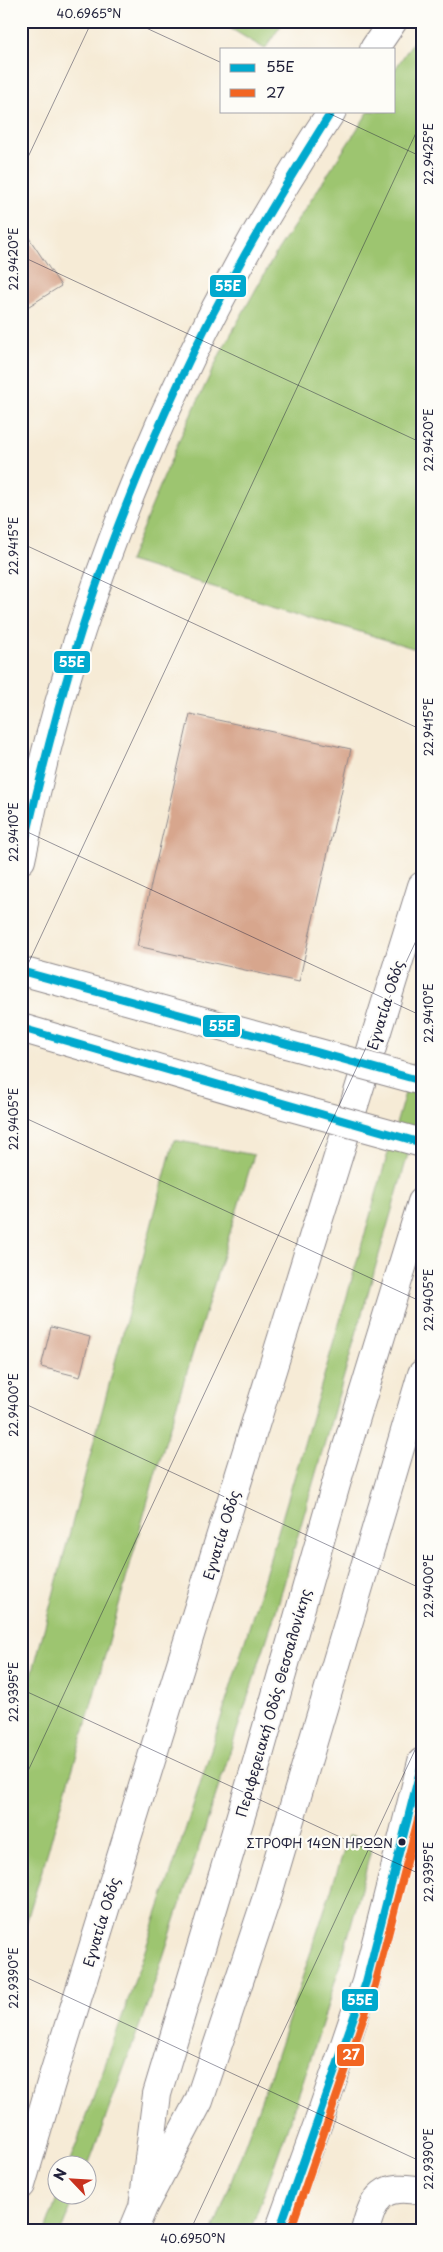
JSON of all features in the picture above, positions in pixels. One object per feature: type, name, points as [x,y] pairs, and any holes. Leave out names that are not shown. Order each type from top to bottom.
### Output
[{"type":"main road","points":[[375,48],[393,21]]},
{"type":"main road","points":[[21,860],[68,668],[118,522],[160,426],[220,302],[277,199],[331,112]]},
{"type":"main road","name":"Εγνατία Οδός","points":[[21,2185],[422,886]]},
{"type":"main road","points":[[21,971],[422,1081]]},
{"type":"main road","points":[[21,1028],[273,1102],[422,1143]]},
{"type":"main road","name":"Περιφερειακή Οδός Θεσσαλονίκης","points":[[138,2219],[157,2094],[257,1762],[342,1462],[422,1202]]},
{"type":"main road","points":[[138,2219],[202,2092],[270,1888],[422,1374]]},
{"type":"main road","points":[[279,2231],[318,2124],[366,1982],[422,1762]]},
{"type":"main road","points":[[365,2231],[375,2199],[385,2192],[396,2188],[422,2191]]},
{"type":"green space","points":[[218,21],[284,21],[266,48]]},
{"type":"green space","points":[[422,28],[422,630],[416,649],[129,561],[180,438],[222,350],[275,255],[368,112],[396,112],[396,68]]},
{"type":"green space","points":[[422,1033],[422,1106],[277,1608],[149,2000],[92,2154],[73,2154],[167,1885],[213,1744],[341,1318]]},
{"type":"green space","points":[[174,1140],[254,1155],[155,1475],[84,1731],[21,1940],[21,1716]]},
{"type":"green space","points":[[349,1835],[373,1841],[333,1989],[302,2086],[250,2231],[213,2231],[271,2073]]},
{"type":"green space","points":[[55,2204],[72,2204],[61,2231],[45,2231]]},
{"type":"building","points":[[21,226],[61,286],[21,311]]},
{"type":"building","points":[[190,714],[351,749],[299,982],[137,946]]},
{"type":"building","points":[[51,1327],[90,1337],[80,1377],[41,1367]]},
{"type":"transit line","name":"55Ε","points":[[21,859],[38,786],[82,628],[135,484],[181,378],[215,309],[271,209],[331,112]]},
{"type":"transit line","name":"55Ε","points":[[21,971],[422,1081]]},
{"type":"transit line","name":"55Ε","points":[[21,1028],[422,1143]]},
{"type":"transit line","name":"55Ε","points":[[279,2231],[366,1982],[422,1763]]},
{"type":"transit line","name":"27","points":[[290,2231],[375,1985],[422,1804]]},
{"type":"place","name":"ΣΤΡΟΦΗ 14ΩΝ ΗΡΩΩΝ","points":[[402,1842]]}]
